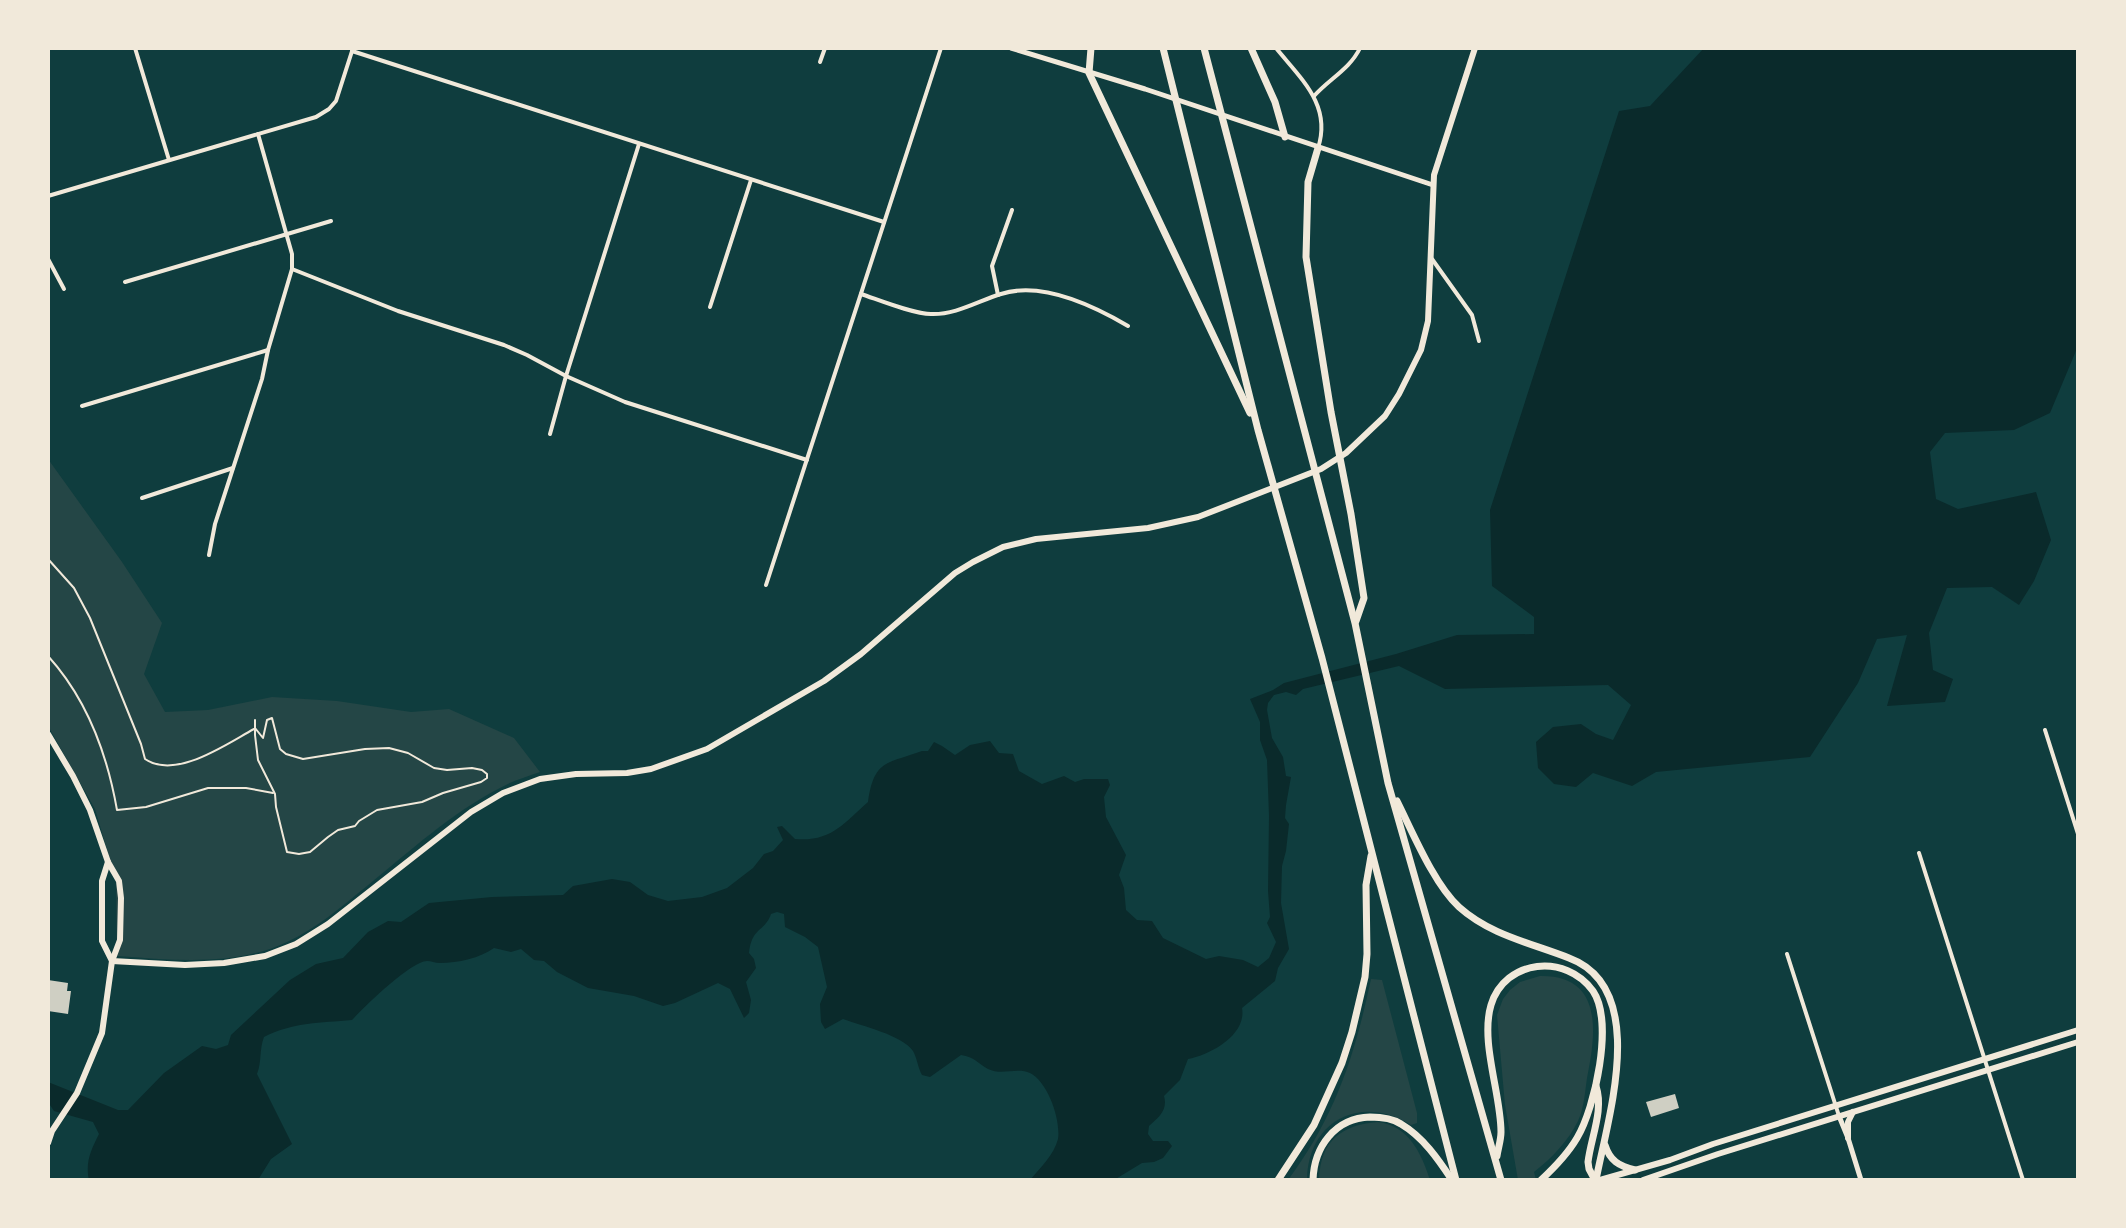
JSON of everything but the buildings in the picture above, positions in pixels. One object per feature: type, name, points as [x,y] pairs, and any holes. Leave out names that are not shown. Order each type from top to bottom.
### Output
[{"type":"highway","points":[[1091,48],[1089,73],[1258,430]]},
{"type":"highway","points":[[1163,48],[1258,430],[1322,658],[1454,1180]]},
{"type":"highway","points":[[1204,48],[1355,623],[1388,783],[1501,1180]]},
{"type":"highway","points":[[1251,48],[1275,102],[1285,137]]},
{"type":"highway","points":[[1318,148],[1308,182],[1306,257],[1364,598],[1355,623]]},
{"type":"highway","points":[[1388,783],[1430,867],[1456,905],[1477,922],[1502,935],[1587,966],[1607,989],[1615,1013],[1618,1048],[1597,1180]]},
{"type":"highway","points":[[1278,1180],[1314,1125],[1342,1063],[1352,1032],[1365,977],[1366,885],[1372,854]]},
{"type":"highway","points":[[1496,1160],[1501,1134],[1488,1031],[1490,1007],[1509,977],[1534,967],[1561,967],[1583,980],[1594,993],[1599,1004],[1603,1042],[1586,1120],[1564,1157],[1541,1180]]},
{"type":"highway","points":[[1595,1084],[1599,1107],[1588,1162],[1597,1180]]},
{"type":"highway","points":[[1313,1180],[1318,1151],[1335,1129],[1372,1117],[1403,1125],[1428,1146],[1454,1180]]},
{"type":"highway","points":[[1604,1139],[1611,1159],[1635,1170]]},
{"type":"main road","points":[[112,961],[185,965],[224,963],[265,956],[296,944],[328,924],[471,812],[503,793],[540,779],[651,769],[707,749],[824,681],[861,654],[955,573],[1003,547],[1036,539],[1148,528],[1198,517],[1321,469],[1346,453],[1385,416],[1421,350],[1428,321],[1434,175],[1475,48]]},
{"type":"main road","points":[[48,734],[90,810],[108,862],[119,881],[121,898],[120,940],[112,961],[102,1033],[77,1093],[50,1132],[48,1143]]},
{"type":"main road","points":[[108,862],[102,881],[102,941],[112,961]]},
{"type":"main road","points":[[1597,1180],[1687,1155],[1713,1144],[2078,1030]]},
{"type":"main road","points":[[1643,1180],[2078,1042]]},
{"type":"main road","points":[[1848,1138],[1848,1122],[1853,1112]]},
{"type":"main road","points":[[1713,1144],[1718,1154]]},
{"type":"street","points":[[135,48],[169,160]]},
{"type":"street","points":[[820,62],[825,48]]},
{"type":"street","points":[[766,585],[941,48]]},
{"type":"street","points":[[1011,48],[1433,185]]},
{"type":"street","points":[[1276,48],[1321,109],[1323,134],[1318,148]]},
{"type":"street","points":[[1314,96],[1323,85],[1352,63],[1360,48]]},
{"type":"street","points":[[48,196],[316,117],[336,101],[352,50],[884,222]]},
{"type":"street","points":[[209,555],[215,524],[262,379],[292,269],[292,254],[258,134]]},
{"type":"street","points":[[550,434],[639,144]]},
{"type":"street","points":[[710,307],[751,180]]},
{"type":"street","points":[[998,295],[992,266],[1012,210]]},
{"type":"street","points":[[125,282],[331,221]]},
{"type":"street","points":[[48,259],[64,289]]},
{"type":"street","points":[[1432,259],[1472,315],[1479,341]]},
{"type":"street","points":[[292,269],[398,311],[504,345],[625,402],[807,460]]},
{"type":"street","points":[[861,294],[926,315],[947,314],[1005,292],[1039,291],[1102,311],[1128,326]]},
{"type":"street","points":[[82,406],[268,350]]},
{"type":"street","points":[[142,498],[233,468]]},
{"type":"street","points":[[2045,730],[2078,834]]},
{"type":"street","points":[[1919,853],[2023,1180]]},
{"type":"street","points":[[1787,954],[1861,1180]]},
{"type":"path","points":[[48,559],[74,588],[98,634],[145,759],[153,765],[189,763],[255,728]]},
{"type":"path","points":[[48,656],[71,684],[96,733],[111,778],[117,810],[146,807],[208,788],[246,788],[275,794]]},
{"type":"path","points":[[255,720],[255,728],[258,760],[275,794],[287,852],[310,852],[338,830],[355,826],[377,810],[422,802],[487,778],[482,770],[434,768],[408,753],[389,748],[303,759],[280,749],[272,718],[267,720],[263,738],[255,728]]},
{"type":"shaded area","points":[[1704,48],[2078,48],[2078,346],[2050,413],[2014,430],[1945,433],[1930,452],[1936,499],[1958,509],[2036,492],[2051,540],[2034,581],[2019,605],[1992,587],[1947,588],[1929,633],[1933,670],[1953,679],[1945,702],[1887,706],[1907,635],[1877,639],[1858,683],[1810,757],[1656,772],[1632,786],[1593,773],[1576,787],[1554,784],[1538,768],[1536,742],[1553,727],[1581,724],[1613,740],[1631,705],[1608,685],[1445,689],[1399,666],[1303,689],[1296,695],[1286,692],[1274,695],[1267,710],[1272,738],[1283,757],[1286,776],[1291,777],[1286,805],[1285,818],[1289,824],[1282,866],[1281,903],[1289,949],[1278,968],[1275,981],[1242,1008],[1239,1027],[1233,1035],[1216,1048],[1188,1059],[1180,1080],[1164,1096],[1164,1109],[1149,1126],[1148,1134],[1153,1141],[1168,1141],[1172,1146],[1163,1158],[1142,1163],[1114,1180],[1030,1180],[1053,1150],[1058,1131],[1048,1093],[1030,1073],[993,1071],[961,1055],[930,1077],[922,1075],[913,1051],[900,1040],[843,1019],[825,1029],[821,1022],[820,1004],[827,987],[818,947],[785,927],[784,914],[777,912],[771,914],[751,944],[749,953],[756,968],[746,982],[751,1000],[749,1013],[744,1018],[730,989],[718,983],[663,1006],[634,996],[588,988],[557,972],[544,961],[534,960],[521,949],[511,952],[494,948],[476,957],[454,962],[427,961],[399,976],[352,1020],[297,1026],[264,1037],[257,1074],[292,1144],[271,1159],[258,1180],[89,1180],[88,1162],[99,1134],[93,1122],[54,1111],[48,1102],[48,1082],[118,1110],[128,1110],[164,1073],[202,1046],[216,1049],[228,1045],[231,1035],[290,980],[316,964],[343,958],[368,932],[388,921],[401,922],[429,903],[563,895],[573,886],[612,879],[630,882],[648,895],[668,901],[702,897],[727,888],[783,840],[777,827],[782,826],[795,839],[818,838],[836,830],[868,802],[878,771],[891,762],[928,751],[934,742],[955,755],[970,745],[990,741],[999,753],[1013,754],[1019,771],[1042,784],[1064,776],[1075,782],[1108,779],[1110,785],[1104,797],[1106,817],[1126,855],[1119,875],[1126,910],[1137,920],[1152,921],[1163,938],[1206,959],[1219,956],[1243,960],[1258,967],[1269,958],[1276,942],[1267,923],[1270,917],[1267,760],[1260,740],[1260,722],[1250,699],[1284,683],[1457,635],[1534,634],[1534,617],[1492,586],[1490,510],[1619,111],[1650,106]]},
{"type":"shaded area","points":[[48,459],[162,623],[144,674],[165,712],[208,710],[272,697],[337,701],[411,712],[449,709],[514,738],[540,772],[519,779],[464,809],[328,917],[287,942],[246,955],[204,960],[117,956],[116,880],[95,809],[48,726]]},
{"type":"shaded area","points":[[1540,976],[1561,978],[1576,985],[1585,996],[1591,1010],[1592,1043],[1583,1105],[1574,1128],[1559,1149],[1534,1172],[1536,1180],[1518,1180],[1505,1105],[1497,1015],[1510,990],[1520,982]]},
{"type":"shaded area","points":[[1371,979],[1382,980],[1417,1123],[1411,1125],[1374,1112],[1341,1118],[1327,1128],[1317,1142],[1310,1159],[1307,1180],[1288,1180],[1331,1109],[1358,1034]]},
{"type":"shaded area","points":[[1378,1122],[1406,1135],[1418,1151],[1430,1180],[1319,1180],[1323,1155],[1335,1138],[1353,1127]]}]
